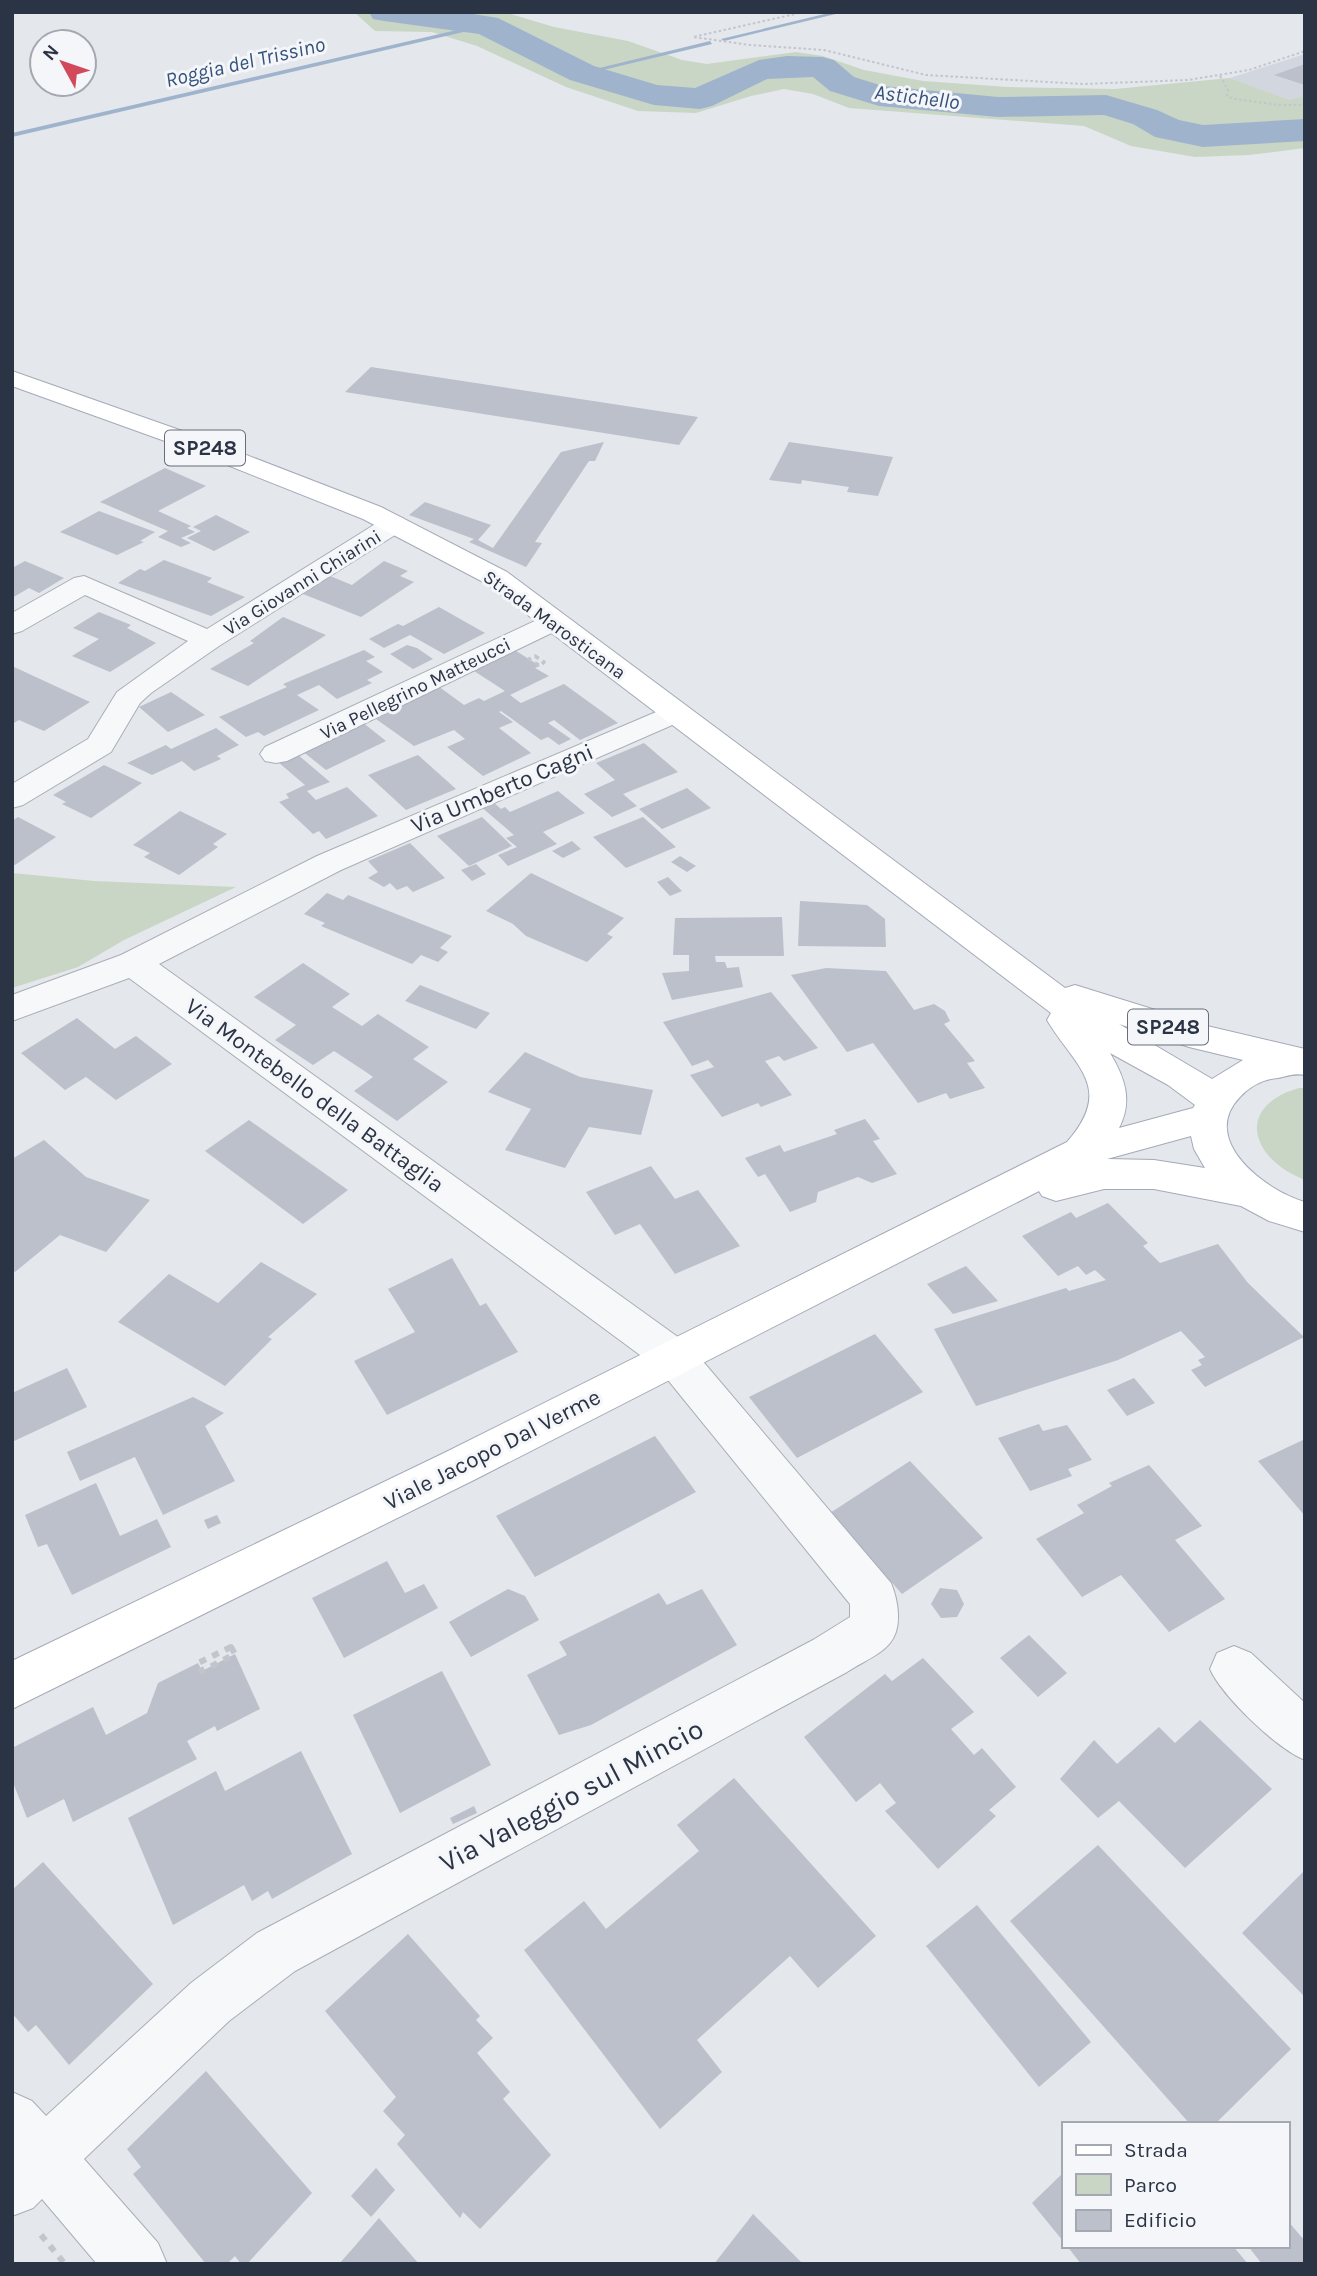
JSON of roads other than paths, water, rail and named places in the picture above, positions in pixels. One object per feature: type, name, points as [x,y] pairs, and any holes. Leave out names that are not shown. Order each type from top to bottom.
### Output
[{"type":"main road","name":"Strada Marosticana","points":[[12,378],[196,444],[394,524],[497,578],[1033,983],[1116,1040],[1181,1076],[1211,1109]]},
{"type":"main road","name":"Strada Marosticana","points":[[1033,983],[1202,1038],[1305,1062]]},
{"type":"main road","name":"Strada Marosticana","points":[[1033,983],[1093,1051],[1106,1077],[1109,1101],[1105,1117],[1094,1139],[1081,1152]]},
{"type":"main road","name":"SP248","points":[[1211,1109],[1228,1083],[1250,1070],[1276,1063],[1305,1062]]},
{"type":"main road","name":"Viale Jacopo Dal Verme","points":[[12,1686],[460,1466],[1081,1152],[1211,1109]]},
{"type":"main road","points":[[1211,1109],[1212,1144],[1226,1170],[1252,1194],[1288,1213],[1305,1217]]},
{"type":"main road","name":"Viale Jacopo Dal Verme","points":[[970,1209],[1030,1197],[1074,1179],[1099,1173],[1133,1172],[1205,1182],[1252,1194]]},
{"type":"street","name":"Via Giovanni Chiarini","points":[[12,798],[100,745],[128,698],[209,640],[394,524]]},
{"type":"street","name":"Via Giovanni Chiarini","points":[[12,625],[84,584],[209,640]]},
{"type":"street","name":"Via Pellegrino Matteucci","points":[[276,754],[554,621]]},
{"type":"street","name":"Via Umberto Cagni","points":[[133,963],[328,863],[675,713]]},
{"type":"street","points":[[12,1009],[133,963]]},
{"type":"street","name":"Via Montebello della Battaglia","points":[[133,963],[674,1357]]},
{"type":"street","name":"Via Valeggio sul Mincio","points":[[23,2156],[210,2002],[276,1952],[818,1662],[873,1628],[874,1598],[674,1357]]},
{"type":"street","points":[[1234,1669],[1305,1736]]},
{"type":"street","points":[[23,2156],[137,2264]]},
{"type":"waterway","name":"Astichello","points":[[384,12],[487,25],[582,73],[654,95],[700,99],[759,70],[787,66],[822,67],[842,84],[879,96],[998,107],[1106,105],[1145,117],[1168,129],[1203,136],[1305,130]]},
{"type":"waterway","points":[[724,39],[841,12]]},
{"type":"waterway","name":"Roggia del Trissino","points":[[12,135],[487,25]]},
{"type":"waterway","points":[[582,73],[710,43]]}]
